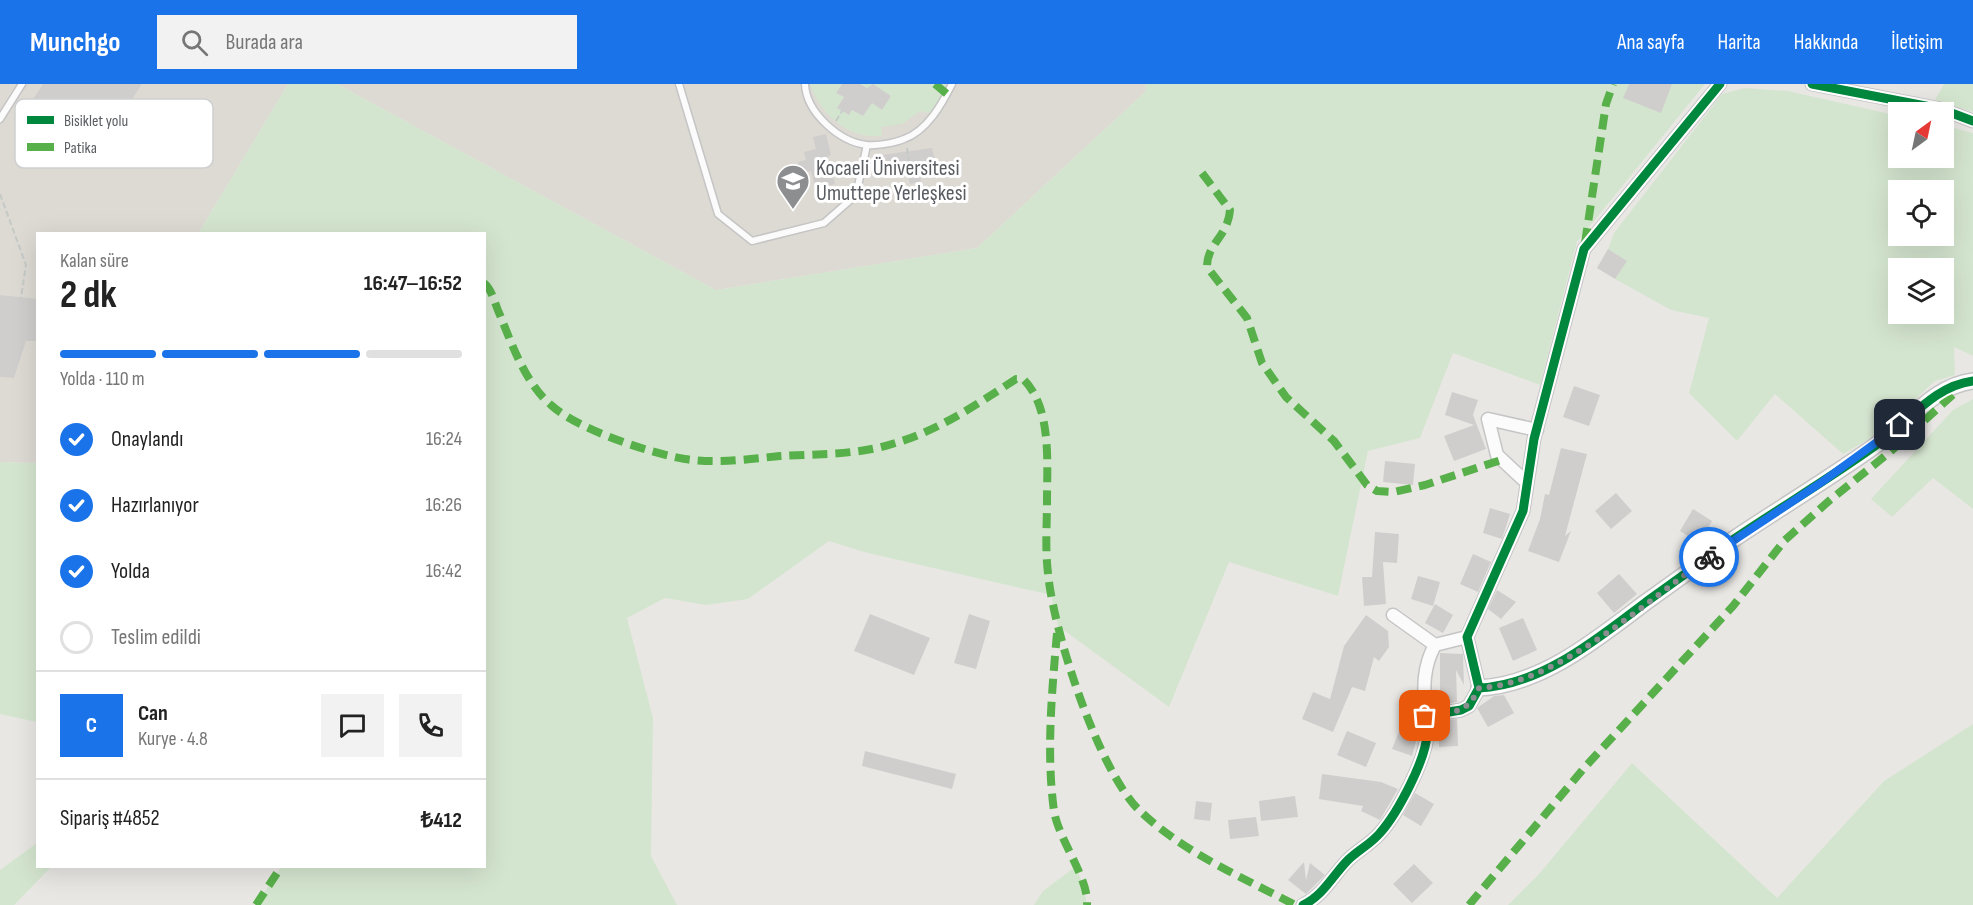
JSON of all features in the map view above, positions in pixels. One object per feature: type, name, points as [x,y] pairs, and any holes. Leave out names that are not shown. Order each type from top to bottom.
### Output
[{"type":"street","points":[[1425,716],[1461,710],[1469,706],[1479,688],[1467,637],[1523,511],[1537,430],[1584,249],[1720,84]]},
{"type":"street","points":[[1812,84],[1941,110],[1973,121]]},
{"type":"street","points":[[1479,688],[1500,687],[1522,680],[1592,642],[1684,574],[1884,439],[1935,395],[1950,387],[1973,381]]},
{"type":"street","points":[[1527,483],[1497,455],[1488,419],[1537,430]]},
{"type":"street","points":[[1394,615],[1435,645]]},
{"type":"street","points":[[1435,645],[1467,637]]},
{"type":"street","points":[[1303,905],[1323,889],[1348,860],[1380,834],[1391,819],[1414,776],[1427,735],[1424,672],[1435,645]]},
{"type":"lane","points":[[0,119],[22,84]]},
{"type":"lane","points":[[679,84],[718,214],[752,241],[824,223],[856,195],[867,145]]},
{"type":"lane","points":[[806,84],[806,96],[830,130],[867,145],[905,139],[937,113],[952,84]]},
{"type":"path","points":[[905,139],[909,162]]},
{"type":"path","points":[[0,194],[26,265],[21,298]]},
{"type":"shaded area","points":[[0,84],[288,84],[199,232],[36,232],[36,463],[0,462]]},
{"type":"shaded area","name":"Kocaeli Üniversitesi Umuttepe Yerleşkesi","points":[[337,84],[1145,84],[1146,91],[977,248],[716,290]]},
{"type":"green space","points":[[288,84],[337,84],[716,290],[977,248],[1146,91],[1145,84],[1705,84],[1577,242],[1540,385],[1453,353],[1420,438],[1368,451],[1338,596],[1229,562],[1169,707],[1058,626],[1051,595],[864,552],[829,541],[748,599],[706,605],[665,598],[627,618],[653,718],[651,856],[677,905],[256,905],[280,868],[486,868],[486,232],[199,232]]},
{"type":"green space","points":[[810,84],[948,84],[931,114],[921,111],[902,124],[881,127],[882,136],[870,136],[858,134],[837,123],[821,106]]},
{"type":"green space","points":[[1944,84],[1973,84],[1973,112],[1954,106],[1954,102],[1935,100]]},
{"type":"green space","points":[[1745,88],[1788,91],[1888,114],[1888,168],[1954,168],[1954,128],[1973,133],[1973,356],[1954,347],[1955,375],[1935,381],[1876,435],[1843,454],[1775,394],[1737,441],[1689,393],[1709,318],[1671,310],[1615,279],[1626,261],[1608,249],[1614,233],[1722,94]]},
{"type":"green space","points":[[1973,399],[1973,509],[1933,478],[1892,517],[1871,499],[1953,410]]},
{"type":"green space","points":[[0,462],[36,463],[36,722],[0,714]]},
{"type":"green space","points":[[1973,724],[1973,905],[1508,905],[1539,874],[1632,763],[1777,898],[1884,781]]},
{"type":"green space","points":[[36,844],[36,868],[50,868],[14,905],[0,905],[0,870]]},
{"type":"green space","points":[[1075,867],[1083,883],[1087,905],[1034,905],[1043,891]]},
{"type":"building","points":[[43,84],[142,84],[132,99],[33,99]]},
{"type":"building","points":[[842,84],[860,84],[867,88],[873,84],[891,96],[882,110],[872,103],[863,116],[852,110],[849,115],[837,108],[844,97],[836,93]]},
{"type":"building","points":[[1629,84],[1672,84],[1661,113],[1623,98]]},
{"type":"building","points":[[826,134],[831,155],[828,156],[835,184],[816,189],[811,171],[801,173],[798,162],[806,160],[804,152],[816,149],[813,137]]},
{"type":"building","points":[[932,148],[937,167],[919,171],[921,181],[910,184],[908,176],[900,178],[897,166],[885,168],[882,155]]},
{"type":"building","points":[[1608,249],[1627,261],[1615,279],[1597,268]]},
{"type":"building","points":[[0,295],[36,299],[36,341],[26,341],[14,378],[0,377]]},
{"type":"building","points":[[1574,386],[1600,395],[1589,426],[1563,417]]},
{"type":"building","points":[[1452,392],[1478,400],[1473,415],[1486,449],[1454,461],[1444,436],[1474,425],[1445,415]]},
{"type":"building","points":[[1561,448],[1587,454],[1565,536],[1571,531],[1559,562],[1528,551],[1540,519],[1545,494],[1549,495]]},
{"type":"building","points":[[1385,461],[1415,464],[1413,485],[1383,482]]},
{"type":"building","points":[[1616,493],[1632,511],[1611,529],[1595,511]]},
{"type":"building","points":[[1490,508],[1510,514],[1502,539],[1483,533]]},
{"type":"building","points":[[1693,509],[1712,521],[1699,543],[1680,531]]},
{"type":"building","points":[[1375,532],[1399,534],[1397,563],[1383,562],[1386,604],[1364,606],[1362,577],[1372,577]]},
{"type":"building","points":[[1473,554],[1491,562],[1478,592],[1460,584]]},
{"type":"building","points":[[1619,574],[1637,594],[1614,613],[1597,593]]},
{"type":"building","points":[[1418,576],[1440,582],[1433,606],[1411,599]]},
{"type":"building","points":[[1497,590],[1516,602],[1501,619],[1488,609]]},
{"type":"building","points":[[1435,604],[1453,615],[1443,633],[1425,623]]},
{"type":"building","points":[[870,614],[930,638],[914,675],[854,651]]},
{"type":"building","points":[[969,614],[990,621],[976,669],[954,663]]},
{"type":"building","points":[[1366,615],[1388,631],[1389,647],[1379,661],[1374,657],[1365,691],[1352,687],[1333,732],[1302,719],[1313,692],[1330,699],[1344,646]]},
{"type":"building","points":[[1523,618],[1537,650],[1513,661],[1499,628]]},
{"type":"building","points":[[1440,653],[1463,654],[1464,685],[1456,670],[1457,702],[1440,705]]},
{"type":"building","points":[[1504,695],[1514,713],[1488,727],[1477,708],[1494,696]]},
{"type":"building","points":[[1457,719],[1458,746],[1439,747],[1438,722]]},
{"type":"building","points":[[1402,724],[1419,730],[1412,756],[1392,749]]},
{"type":"building","points":[[1347,731],[1376,743],[1366,767],[1337,755]]},
{"type":"building","points":[[865,751],[956,774],[952,789],[862,766]]},
{"type":"building","points":[[1322,774],[1381,782],[1398,789],[1380,820],[1361,811],[1363,806],[1319,799]]},
{"type":"building","points":[[1415,793],[1434,804],[1421,826],[1403,815]]},
{"type":"building","points":[[1295,796],[1298,817],[1261,821],[1259,801]]},
{"type":"building","points":[[1196,801],[1212,803],[1210,821],[1194,819]]},
{"type":"building","points":[[1256,817],[1259,836],[1230,839],[1228,820]]},
{"type":"building","points":[[1304,862],[1306,880],[1310,863],[1325,875],[1306,894],[1288,880]]},
{"type":"building","points":[[1414,864],[1433,883],[1412,903],[1393,884]]},
{"type":"marked path","points":[[935,84],[947,94]]},
{"type":"marked path","points":[[1585,243],[1606,104],[1613,84]]},
{"type":"marked path","points":[[1202,173],[1230,210],[1226,227],[1210,252],[1207,267],[1247,318],[1262,363],[1286,397],[1334,441],[1367,485],[1377,491],[1394,492],[1425,485],[1501,460]]},
{"type":"marked path","points":[[486,285],[527,375],[551,405],[578,423],[614,439],[685,459],[732,460],[879,448],[909,439],[941,425],[1016,379],[1023,379],[1039,405],[1046,436],[1047,555],[1052,598],[1068,664],[1094,734],[1109,766],[1124,792],[1157,826],[1194,852],[1295,905]]},
{"type":"marked path","points":[[1469,905],[1585,767],[1733,606],[1785,540],[1890,452],[1958,390]]},
{"type":"marked path","points":[[1057,633],[1050,744],[1054,811],[1057,823],[1079,871],[1087,905]]},
{"type":"marked path","points":[[256,905],[280,868]]},
{"type":"cycle path","points":[[1303,905],[1316,896],[1348,860],[1376,837],[1387,824],[1410,786],[1422,758],[1427,734],[1425,716],[1461,710],[1469,706],[1479,688],[1467,637],[1523,511],[1534,439],[1584,249],[1720,84]]},
{"type":"cycle path","points":[[1812,84],[1941,109],[1973,121]]},
{"type":"cycle path","points":[[1479,688],[1502,685],[1525,678],[1568,658],[1731,541],[1883,440],[1935,396],[1959,384],[1973,381]]},
{"type":"way so far","points":[[1425,716],[1461,710],[1469,706],[1479,688],[1500,687],[1522,680],[1556,664],[1592,642],[1709,557]]},
{"type":"place","name":"Kocaeli Üniversitesi Umuttepe Yerleşkesi","points":[[793,210]]},
{"type":"route","points":[[1709,557],[1822,482],[1884,439],[1900,425]]}]
